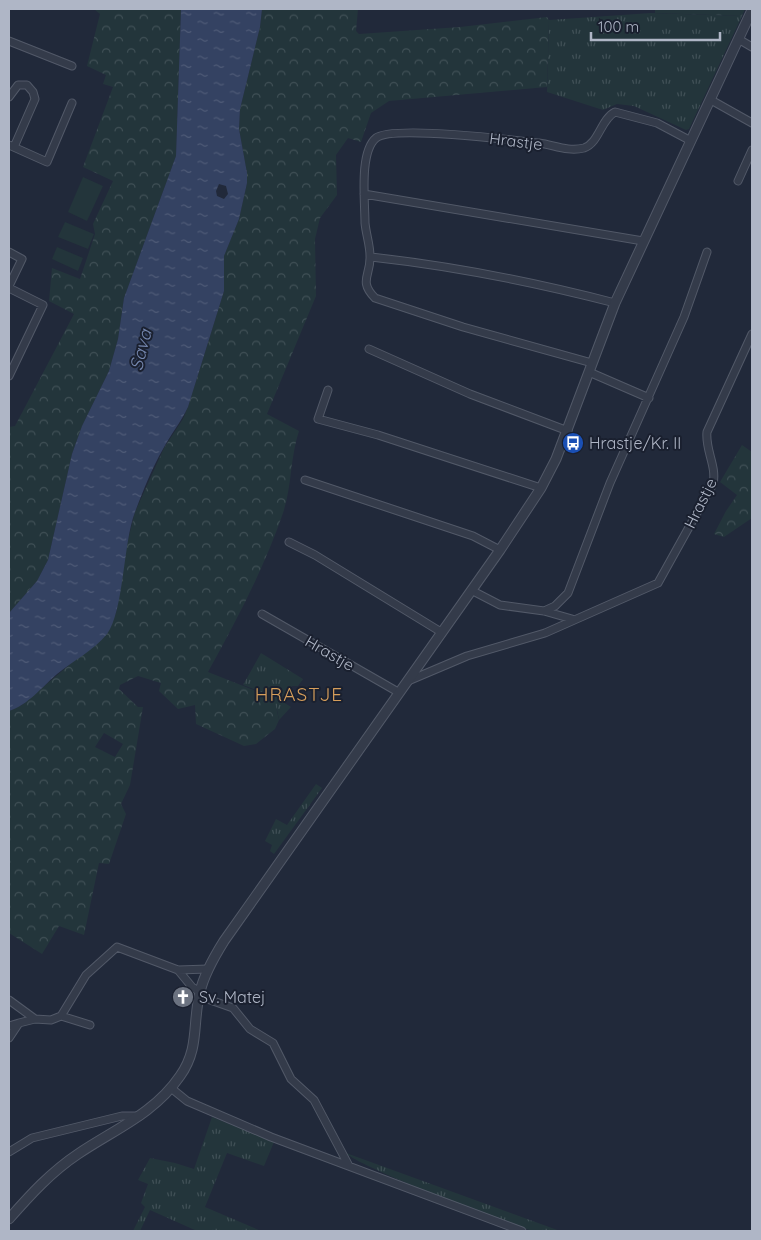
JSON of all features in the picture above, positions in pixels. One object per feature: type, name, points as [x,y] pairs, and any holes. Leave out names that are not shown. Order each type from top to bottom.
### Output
[{"type":"street","points":[[9,1219],[44,1181],[60,1167],[109,1134],[142,1115],[171,1088],[186,1066],[194,1046],[199,994],[208,969],[224,941],[500,550],[541,488],[568,431],[614,303],[740,40],[752,10]]},
{"type":"street","points":[[740,40],[752,47]]},
{"type":"street","points":[[9,41],[72,66]]},
{"type":"street","points":[[9,97],[18,85],[27,85],[33,92],[34,99],[11,146],[47,162],[72,103]]},
{"type":"street","points":[[711,100],[752,123]]},
{"type":"street","name":"Hrastje","points":[[649,398],[590,368],[375,298],[369,291],[365,281],[371,257],[366,236],[364,194],[366,156],[376,138],[386,133],[448,134],[542,144],[573,150],[587,147],[596,136],[607,116],[615,112],[657,123],[691,141]]},
{"type":"street","points":[[738,181],[752,150]]},
{"type":"street","points":[[364,194],[643,241]]},
{"type":"street","points":[[9,252],[22,259],[9,287],[44,305],[9,376]]},
{"type":"street","points":[[544,611],[556,606],[568,593],[610,483],[684,317],[707,252]]},
{"type":"street","points":[[371,257],[474,271],[555,287],[614,303]]},
{"type":"street","name":"Hrastje","points":[[406,682],[467,656],[528,639],[658,583],[713,484],[715,474],[706,439],[707,432],[752,334]]},
{"type":"street","points":[[368,350],[470,394],[568,431]]},
{"type":"street","points":[[328,390],[318,419],[378,435],[541,488]]},
{"type":"street","points":[[305,480],[473,536],[500,550]]},
{"type":"street","points":[[289,542],[315,555],[442,632]]},
{"type":"street","points":[[471,590],[500,605],[544,611],[572,619]]},
{"type":"street","name":"Hrastje","points":[[262,614],[398,692]]},
{"type":"street","points":[[9,1026],[35,1018],[51,1020],[61,1016],[86,975],[117,947],[178,970],[208,969]]},
{"type":"street","points":[[178,970],[199,994],[233,1008],[250,1029],[273,1043],[291,1080],[314,1100],[350,1166]]},
{"type":"street","points":[[9,1000],[35,1018]]},
{"type":"street","points":[[61,1016],[90,1025]]},
{"type":"street","points":[[9,1038],[19,1023]]},
{"type":"street","points":[[171,1088],[187,1101],[271,1137],[522,1231]]},
{"type":"street","points":[[9,1152],[32,1138],[122,1116],[142,1115]]},
{"type":"green space","points":[[94,9],[181,9],[176,156],[124,298],[118,339],[109,371],[82,426],[72,454],[48,560],[37,581],[9,613],[9,427],[15,426],[74,314],[49,301],[52,268],[80,279],[95,234],[93,224],[113,181],[83,167],[113,87],[103,84],[106,75],[87,66],[100,14]]},
{"type":"green space","points":[[262,9],[358,9],[356,31],[359,34],[460,27],[547,17],[549,20],[547,87],[389,101],[371,113],[361,142],[348,138],[336,155],[337,195],[320,218],[315,239],[316,296],[267,414],[299,431],[286,503],[258,574],[208,672],[274,698],[279,720],[275,729],[256,744],[244,746],[196,724],[195,705],[178,709],[159,691],[161,683],[138,676],[120,685],[119,689],[138,707],[143,707],[130,785],[121,804],[126,814],[109,864],[99,863],[84,935],[59,926],[42,954],[9,933],[9,711],[22,705],[108,632],[116,613],[125,552],[135,512],[164,448],[183,419],[188,407],[224,291],[224,256],[239,219],[247,183],[239,129],[240,109],[260,27]],"holes":[[[104,733],[123,744],[115,757],[95,747]]]},
{"type":"green space","points":[[655,9],[745,9],[742,16],[655,13]]},
{"type":"green space","points":[[651,13],[742,16],[689,129],[686,130],[634,106],[617,104],[603,110],[547,92],[549,20]]},
{"type":"green space","points":[[83,177],[103,186],[87,221],[68,212]]},
{"type":"green space","points":[[65,222],[94,234],[88,249],[58,237]]},
{"type":"green space","points":[[57,247],[83,258],[78,271],[52,259]]},
{"type":"green space","points":[[742,445],[752,452],[752,518],[724,537],[714,534],[737,495],[720,482]]},
{"type":"green space","points":[[261,653],[303,679],[298,686],[292,686],[283,702],[291,707],[279,720],[275,705],[268,696],[243,685]]},
{"type":"green space","points":[[316,784],[322,788],[274,854],[270,851],[272,845],[265,841],[276,819],[287,825]]},
{"type":"green space","points":[[212,1117],[274,1142],[264,1166],[227,1153],[205,1207],[261,1231],[197,1231],[150,1210],[140,1231],[133,1231],[145,1207],[141,1203],[148,1184],[138,1180],[150,1158],[194,1169]]},
{"type":"green space","points":[[346,1153],[560,1231],[533,1231],[495,1218],[403,1181],[356,1160]]},
{"type":"water","name":"Sava","points":[[181,9],[262,9],[260,27],[240,109],[239,129],[247,183],[239,219],[224,256],[224,291],[188,407],[155,464],[135,512],[113,623],[107,634],[96,645],[57,674],[29,700],[9,711],[9,613],[37,581],[48,560],[72,454],[82,426],[109,371],[118,339],[124,298],[176,156]],"holes":[[[219,184],[226,186],[228,194],[224,199],[217,196],[216,191]]]},
{"type":"place","name":"Hrastje/Kr. II","points":[[573,443]]},
{"type":"place","name":"Sv. Matej","points":[[183,997]]},
{"type":"district","name":"HRASTJE","points":[[299,694]]}]
